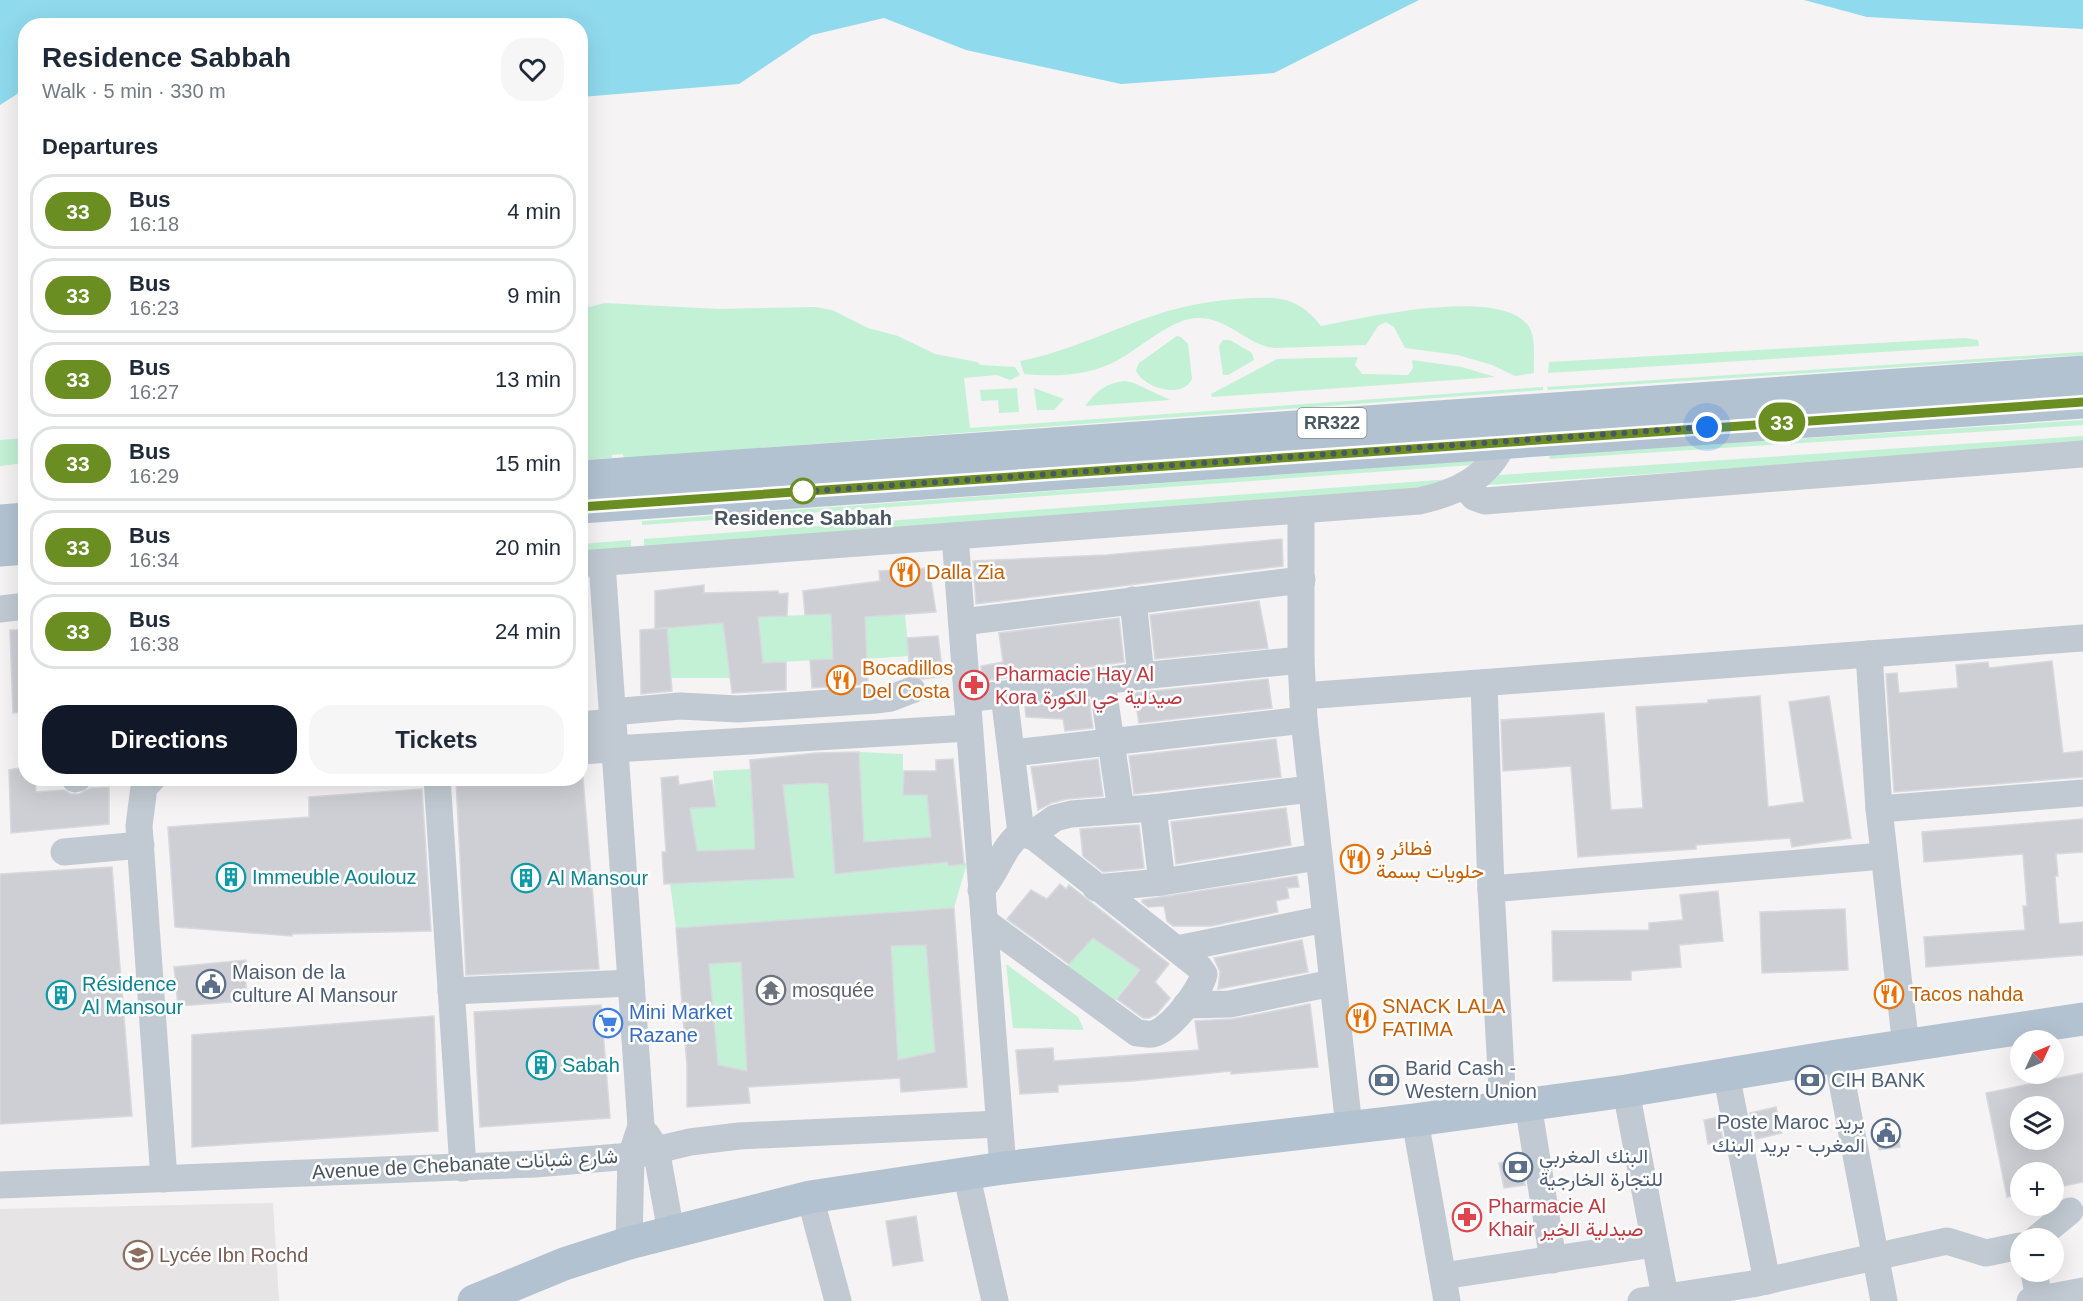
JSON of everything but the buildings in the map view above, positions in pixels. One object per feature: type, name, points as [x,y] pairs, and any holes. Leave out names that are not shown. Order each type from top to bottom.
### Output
[{"type":"main road","name":"RR322","points":[[588,476],[2083,372]]},
{"type":"main road","name":"RR322","points":[[588,506],[2083,402]]},
{"type":"main road","points":[[0,521],[18,520]]},
{"type":"main road","points":[[0,550],[18,549]]},
{"type":"main road","points":[[474,1301],[564,1264],[629,1243],[810,1197],[1003,1168],[1415,1120],[1626,1091],[2083,1019]]},
{"type":"street","points":[[671,1232],[644,1152],[615,750],[591,564],[1419,501],[1449,493],[1464,486],[1487,469],[1504,441]]},
{"type":"street","points":[[1464,486],[1474,497],[1485,501],[2083,454]]},
{"type":"street","points":[[1301,510],[1301,660],[1310,789],[1349,1127]]},
{"type":"street","points":[[955,536],[1003,1168]]},
{"type":"street","points":[[962,622],[1302,580]]},
{"type":"street","points":[[1133,600],[1141,676]]},
{"type":"street","points":[[0,609],[18,607]]},
{"type":"street","points":[[1012,753],[1111,742],[1304,708],[1484,682],[2083,638]]},
{"type":"street","points":[[1869,654],[1883,856],[1906,1047]]},
{"type":"street","points":[[967,699],[1141,676],[1301,660]]},
{"type":"street","points":[[1102,681],[1121,810]]},
{"type":"street","points":[[1484,682],[1491,889],[1516,1106],[1553,1260]]},
{"type":"street","points":[[588,722],[680,706],[738,709],[876,700],[891,698],[912,690]]},
{"type":"street","points":[[985,922],[1137,1033],[1153,1034],[1167,1026],[1202,984],[1204,974],[1177,949],[1027,835],[1012,753],[1005,695]]},
{"type":"street","points":[[588,751],[969,728]]},
{"type":"street","points":[[146,786],[141,800],[141,845],[164,1179]]},
{"type":"street","points":[[438,786],[463,1168]]},
{"type":"street","points":[[981,890],[993,878],[1011,841],[1041,828],[1055,818],[1310,789]]},
{"type":"street","points":[[1879,809],[2083,793]]},
{"type":"street","points":[[1153,808],[1162,882]]},
{"type":"street","points":[[64,852],[141,845]]},
{"type":"street","points":[[1491,889],[1883,856]]},
{"type":"street","points":[[1096,888],[1162,882],[1318,857]]},
{"type":"street","points":[[1177,949],[1325,919]]},
{"type":"street","points":[[451,991],[631,983]]},
{"type":"street","points":[[1186,1005],[1230,1004],[1332,983]]},
{"type":"street","points":[[1837,1056],[1884,1301]]},
{"type":"street","points":[[1726,1074],[1758,1289]]},
{"type":"street","points":[[1626,1091],[1654,1244],[1653,1299],[1758,1289],[1875,1257],[1947,1241],[1986,1253],[2010,1248]]},
{"type":"street","points":[[1415,1120],[1445,1288],[1553,1260],[1654,1244]]},
{"type":"street","name":"Avenue de Chebanate شارع شبانات","points":[[0,1185],[463,1168],[644,1152],[739,1136],[999,1124]]},
{"type":"street","points":[[629,1243],[644,1152]]},
{"type":"street","points":[[966,1173],[996,1301]]},
{"type":"street","points":[[810,1197],[838,1301]]},
{"type":"street","points":[[2049,1228],[2070,1211]]},
{"type":"street","points":[[2034,1282],[2035,1300],[2083,1291]]},
{"type":"shaded area","name":"Lycée Ibn Rochd","points":[[273,1203],[279,1301],[0,1301],[0,1209]]},
{"type":"green space","points":[[1273,298],[1300,306],[1321,326],[1428,308],[1459,306],[1511,313],[1527,324],[1532,334],[1534,373],[1515,376],[1492,365],[1458,355],[1405,348],[1394,327],[1386,322],[1378,326],[1366,345],[1274,348],[1255,342],[1218,322],[1198,318],[1188,319],[1156,334],[1118,360],[1084,372],[1060,375],[1024,374],[1020,361],[1076,345],[1168,311],[1234,299]]},
{"type":"green space","points":[[605,303],[719,309],[815,307],[832,310],[868,328],[898,336],[935,354],[977,362],[981,365],[1015,367],[1020,375],[1010,380],[997,375],[964,378],[970,428],[1543,387],[1543,390],[624,458],[623,454],[612,455],[612,458],[588,460],[588,307]]},
{"type":"green space","points":[[1177,336],[1188,344],[1192,379],[1187,386],[1179,389],[1162,389],[1153,386],[1139,376],[1136,370],[1139,363]]},
{"type":"green space","points":[[1965,338],[1978,340],[1979,346],[1548,373],[1549,362]]},
{"type":"green space","points":[[1223,340],[1230,340],[1252,353],[1254,360],[1228,375],[1223,375],[1219,346]]},
{"type":"green space","points":[[2083,352],[2083,355],[1548,390],[1547,387]]},
{"type":"green space","points":[[1358,357],[1355,365],[1362,374],[1408,375],[1413,368],[1412,360],[1462,367],[1495,377],[1212,397],[1211,394],[1277,359]]},
{"type":"green space","points":[[1125,381],[1170,400],[1085,406],[1102,389]]},
{"type":"green space","points":[[1017,388],[1019,412],[999,413],[998,400],[981,401],[980,390]]},
{"type":"green space","points":[[1034,388],[1064,399],[1054,410],[1037,410]]},
{"type":"green space","points":[[2083,420],[2083,425],[1550,459],[1549,455]]},
{"type":"green space","points":[[2083,436],[2083,444],[1488,485],[1499,475]]},
{"type":"green space","points":[[18,439],[18,464],[0,466],[0,440]]},
{"type":"green space","points":[[1479,460],[1472,465],[642,525],[642,521]]},
{"type":"green space","points":[[1451,479],[1431,489],[644,548],[644,539]]},
{"type":"green space","points":[[631,540],[631,549],[588,552],[588,543]]},
{"type":"green space","points":[[831,614],[833,659],[763,663],[758,617]]},
{"type":"green space","points":[[905,614],[909,656],[865,659],[865,617]]},
{"type":"green space","points":[[723,623],[730,678],[671,678],[667,628]]},
{"type":"green space","points":[[859,752],[903,754],[903,795],[927,795],[931,837],[869,841],[860,847]]},
{"type":"green space","points":[[816,756],[816,784],[831,784],[830,814],[832,814],[835,874],[947,862],[949,866],[967,863],[954,908],[676,928],[670,883],[794,878],[783,785],[798,784]]},
{"type":"green space","points":[[751,769],[762,849],[697,851],[690,808],[716,807],[713,771]]},
{"type":"green space","points":[[1093,938],[1139,970],[1112,1004],[1066,967]]},
{"type":"green space","points":[[926,945],[935,1052],[898,1060],[891,946]]},
{"type":"green space","points":[[741,962],[747,1071],[718,1065],[709,964]]},
{"type":"green space","points":[[1006,964],[1078,1017],[1084,1030],[1013,1028]]},
{"type":"water","points":[[0,0],[1419,0],[1274,73],[1121,84],[966,50],[884,18],[812,35],[739,84],[588,96],[588,18],[18,18],[18,93],[0,105]]},
{"type":"water","points":[[1804,0],[2083,0],[2083,29],[1867,17]]},
{"type":"bus line","name":"33","points":[[588,506],[2083,402]]},
{"type":"place","name":"Residence Sabbah","points":[[803,491]]},
{"type":"place","name":"Dalla Zia","points":[[905,572]]},
{"type":"place","name":"Bocadillos Del Costa","points":[[841,680]]},
{"type":"place","name":"Pharmacie Hay Al Kora صيدلية حي الكورة","points":[[974,685]]},
{"type":"place","name":"فطائر و حلويات بسمة","points":[[1355,859]]},
{"type":"place","name":"Immeuble Aoulouz","points":[[231,877]]},
{"type":"place","name":"Al Mansour","points":[[526,878]]},
{"type":"place","name":"Maison de la culture Al Mansour","points":[[211,984]]},
{"type":"place","name":"mosquée","points":[[771,990]]},
{"type":"place","name":"Tacos nahda","points":[[1889,994]]},
{"type":"place","name":"Résidence Al Mansour","points":[[61,995]]},
{"type":"place","name":"SNACK LALA FATIMA","points":[[1361,1018]]},
{"type":"place","name":"Mini Market Razane","points":[[608,1023]]},
{"type":"place","name":"Sabah","points":[[541,1065]]},
{"type":"place","name":"Barid Cash - Western Union","points":[[1384,1080]]},
{"type":"place","name":"CIH BANK","points":[[1810,1080]]},
{"type":"place","name":"Poste Maroc بريد المغرب - بريد البنك","points":[[1886,1133]]},
{"type":"place","name":"البنك المغربي للتجارة الخارجية","points":[[1518,1167]]},
{"type":"place","name":"Pharmacie Al Khair صيدلية الخير","points":[[1467,1217]]},
{"type":"place","name":"Lycée Ibn Rochd","points":[[138,1255]]},
{"type":"route","points":[[803,491],[799,492],[1707,427]]}]
